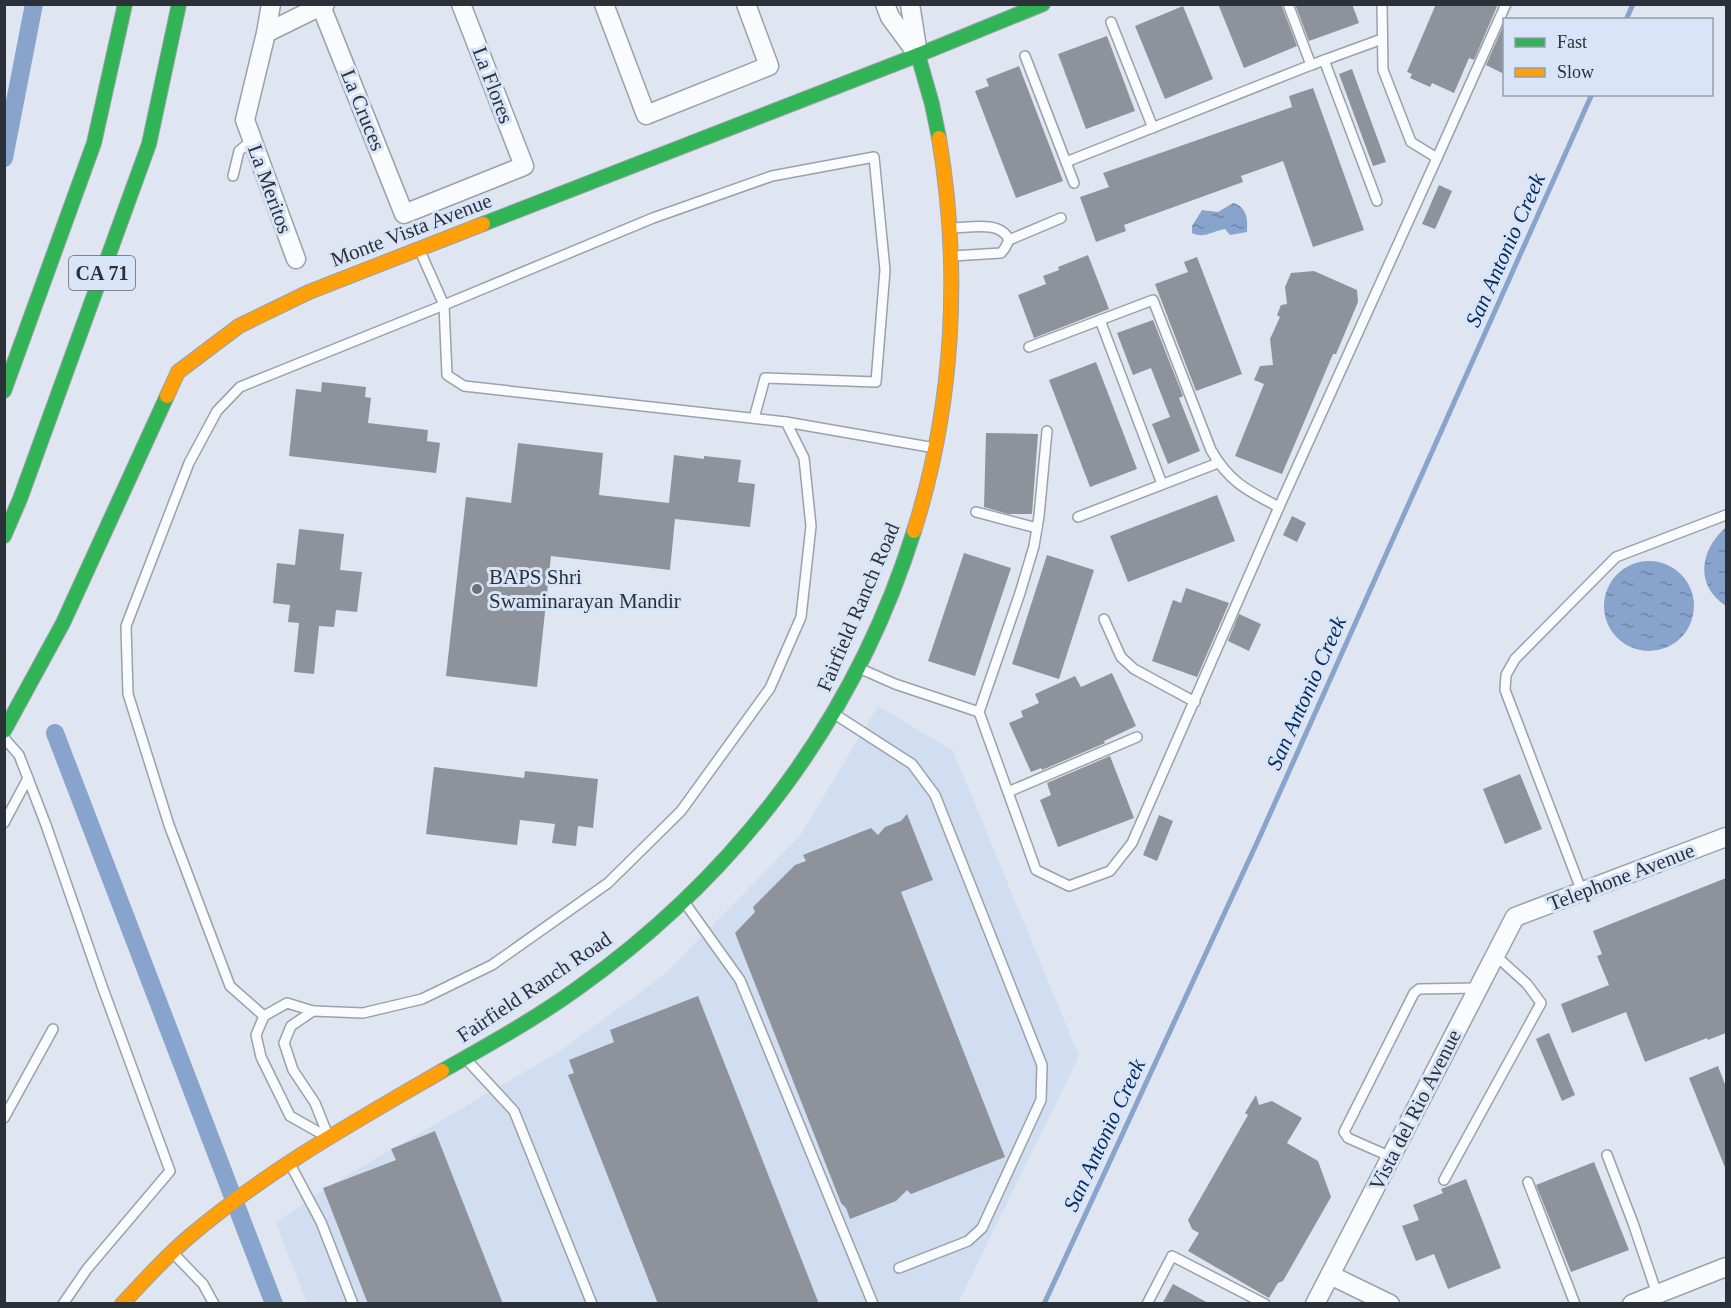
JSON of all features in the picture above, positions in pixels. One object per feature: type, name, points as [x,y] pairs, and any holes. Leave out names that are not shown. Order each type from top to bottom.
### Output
[{"type":"main road","name":"CA 71","points":[[4,392],[94,143],[124,4]]},
{"type":"main road","name":"CA 71","points":[[4,536],[20,499],[149,144],[179,4]]},
{"type":"main road","name":"Monte Vista Avenue","points":[[4,731],[63,623],[178,372],[239,326],[309,292],[918,55],[1043,4]]},
{"type":"main road","name":"Fairfield Ranch Road","points":[[122,1304],[172,1252],[198,1230],[291,1164],[329,1138],[538,1014],[583,984],[647,934],[730,855],[793,777],[834,714],[859,668],[894,587],[915,529],[936,448],[949,354],[952,301],[945,183],[934,108],[918,55]]},
{"type":"street","points":[[266,33],[271,4]]},
{"type":"street","name":"La Flores","points":[[404,214],[524,166],[461,4]]},
{"type":"street","points":[[604,4],[646,115],[769,66],[746,4]]},
{"type":"street","points":[[885,4],[890,17],[918,55]]},
{"type":"street","points":[[910,4],[918,55]]},
{"type":"street","points":[[266,33],[323,5]]},
{"type":"street","name":"La Cruces","points":[[323,5],[404,214]]},
{"type":"street","name":"La Meritos","points":[[266,33],[244,120],[296,259]]},
{"type":"street","name":"Telephone Avenue","points":[[1515,917],[1726,837]]},
{"type":"street","name":"Vista del Rio Avenue","points":[[1315,1304],[1515,917]]},
{"type":"street","points":[[1632,1304],[1726,1268]]},
{"type":"street","points":[[1330,1275],[1390,1304]]},
{"type":"lane","points":[[1288,4],[1311,65]]},
{"type":"lane","points":[[1382,4],[1383,70],[1410,142],[1437,159]]},
{"type":"lane","points":[[1047,431],[1037,528],[1020,594],[979,712],[1036,870],[1069,886],[1110,871],[1132,843],[1279,507],[1506,4]]},
{"type":"lane","points":[[1112,22],[1153,128]]},
{"type":"lane","points":[[1066,162],[1382,39]]},
{"type":"lane","points":[[1025,56],[1074,183]]},
{"type":"lane","points":[[1324,60],[1377,201]]},
{"type":"lane","points":[[233,176],[239,151],[252,140]]},
{"type":"lane","points":[[264,1016],[230,986],[169,825],[128,694],[126,626],[189,463],[217,411],[240,387],[654,218],[772,176],[874,157],[885,270],[876,382],[765,378],[754,418]]},
{"type":"lane","points":[[950,256],[1001,253],[1009,240],[1061,218]]},
{"type":"lane","points":[[949,228],[997,227],[1006,233],[1009,240]]},
{"type":"lane","points":[[419,249],[444,304],[447,375],[464,386],[786,422],[936,448]]},
{"type":"lane","points":[[1029,347],[1153,300],[1211,450],[1218,462],[1236,484],[1279,507]]},
{"type":"lane","points":[[1100,320],[1162,484]]},
{"type":"lane","points":[[329,1138],[290,1116],[275,1088],[261,1057],[256,1035],[264,1016],[287,1003],[313,1011],[363,1013],[422,999],[492,965],[608,883],[681,811],[770,688],[801,617],[812,526],[804,458],[786,422]]},
{"type":"lane","points":[[1078,517],[1218,462]]},
{"type":"lane","points":[[976,512],[1037,528]]},
{"type":"lane","points":[[1582,892],[1505,690],[1506,675],[1515,659],[1540,632],[1616,557],[1726,515]]},
{"type":"lane","points":[[1104,619],[1121,657],[1134,669],[1195,702]]},
{"type":"lane","points":[[859,668],[895,684],[979,712]]},
{"type":"lane","points":[[834,714],[912,764],[935,795],[1042,1065],[1041,1100],[982,1228],[968,1241],[899,1268]]},
{"type":"lane","points":[[1008,792],[1137,737]]},
{"type":"lane","points":[[4,738],[19,755],[28,778],[170,1171],[87,1269],[63,1304]]},
{"type":"lane","points":[[4,823],[28,778]]},
{"type":"lane","points":[[684,901],[740,980],[873,1304]]},
{"type":"lane","points":[[1444,1180],[1541,1003],[1527,984],[1495,955]]},
{"type":"lane","points":[[1390,1157],[1348,1138],[1344,1132],[1414,993],[1419,989],[1478,988]]},
{"type":"lane","points":[[313,1011],[291,1026],[284,1043],[293,1070],[315,1103],[329,1138]]},
{"type":"lane","points":[[4,1118],[53,1029]]},
{"type":"lane","points":[[465,1058],[514,1111],[592,1304]]},
{"type":"lane","points":[[1607,1155],[1657,1294]]},
{"type":"lane","points":[[291,1164],[321,1222],[353,1304]]},
{"type":"lane","points":[[1528,1182],[1575,1304]]},
{"type":"lane","points":[[172,1252],[203,1284],[214,1304]]},
{"type":"lane","points":[[1147,1304],[1172,1256],[1266,1304]]},
{"type":"shaded area","points":[[878,706],[953,751],[1079,1056],[958,1303],[307,1303],[276,1223],[331,1185],[560,1051],[665,974],[800,836]]},
{"type":"water","points":[[1233,203],[1241,207],[1246,214],[1247,232],[1230,235],[1225,229],[1205,235],[1192,233],[1192,226],[1202,210],[1218,212]]},
{"type":"water","points":[[1726,527],[1726,606],[1709,588],[1704,567],[1711,546]]},
{"type":"water","points":[[1649,561],[1666,564],[1681,574],[1691,589],[1694,606],[1691,623],[1681,638],[1666,648],[1649,651],[1632,648],[1617,638],[1607,623],[1604,606],[1607,589],[1617,574],[1632,564]]},
{"type":"building","points":[[1218,4],[1281,4],[1297,46],[1244,68]]},
{"type":"building","points":[[1295,4],[1352,4],[1359,23],[1309,41]]},
{"type":"building","points":[[1436,4],[1498,4],[1474,60],[1469,58],[1454,93],[1432,83],[1430,87],[1410,78],[1412,74],[1407,72]]},
{"type":"building","points":[[1183,6],[1213,79],[1165,99],[1135,26]]},
{"type":"building","points":[[1503,26],[1503,74],[1486,65]]},
{"type":"building","points":[[1107,36],[1135,111],[1086,129],[1058,54]]},
{"type":"building","points":[[1019,66],[1063,181],[1016,198],[975,91],[989,86],[986,79]]},
{"type":"building","points":[[1352,69],[1386,162],[1373,166],[1339,74]]},
{"type":"building","points":[[1313,88],[1364,230],[1313,247],[1283,161],[1241,176],[1243,182],[1124,225],[1126,231],[1096,242],[1080,197],[1109,187],[1103,173],[1292,107],[1289,96]]},
{"type":"building","points":[[1439,185],[1452,191],[1435,229],[1422,224]]},
{"type":"building","points":[[1088,255],[1109,309],[1034,338],[1018,295],[1046,284],[1043,276],[1059,270],[1058,267]]},
{"type":"building","points":[[1197,257],[1242,374],[1196,391],[1155,284],[1188,272],[1184,262]]},
{"type":"building","points":[[1314,271],[1357,290],[1358,302],[1336,354],[1333,354],[1282,474],[1235,456],[1264,384],[1254,380],[1260,366],[1273,365],[1270,339],[1280,317],[1277,315],[1281,305],[1287,304],[1285,287],[1291,273]]},
{"type":"building","points":[[1153,320],[1183,396],[1179,398],[1200,451],[1168,464],[1152,424],[1170,417],[1151,368],[1133,375],[1117,333]]},
{"type":"building","points":[[1096,362],[1137,469],[1090,487],[1049,380]]},
{"type":"building","points":[[322,382],[366,387],[365,397],[371,398],[368,423],[428,430],[427,441],[440,443],[436,473],[289,456],[296,389],[321,392]]},
{"type":"building","points":[[986,433],[1038,434],[1032,514],[1008,514],[984,507]]},
{"type":"building","points":[[518,443],[603,453],[599,495],[669,503],[674,455],[741,460],[738,482],[755,484],[750,527],[675,519],[670,570],[551,556],[537,687],[446,676],[466,497],[511,503]]},
{"type":"building","points":[[1217,495],[1235,541],[1128,582],[1110,536]]},
{"type":"building","points":[[1292,516],[1306,523],[1297,542],[1283,535]]},
{"type":"building","points":[[299,529],[344,534],[340,570],[362,572],[357,612],[336,610],[334,627],[319,626],[314,674],[294,672],[299,623],[288,622],[290,605],[273,603],[277,563],[295,565]]},
{"type":"building","points":[[964,553],[1011,568],[975,676],[928,661]]},
{"type":"building","points":[[1047,555],[1094,570],[1059,679],[1012,664]]},
{"type":"building","points":[[1186,588],[1229,603],[1197,677],[1152,661],[1173,600],[1181,603]]},
{"type":"building","points":[[1239,614],[1261,624],[1249,651],[1228,641]]},
{"type":"building","points":[[1112,673],[1136,726],[1104,741],[1105,743],[1042,770],[1041,768],[1031,772],[1009,723],[1023,717],[1021,711],[1039,703],[1035,694],[1075,676],[1081,687]]},
{"type":"building","points":[[1110,756],[1134,818],[1058,847],[1040,800],[1051,795],[1047,783]]},
{"type":"building","points":[[434,767],[524,778],[525,771],[598,779],[593,828],[578,826],[576,846],[552,843],[555,824],[520,820],[517,845],[426,834]]},
{"type":"building","points":[[1520,774],[1542,829],[1505,844],[1483,789]]},
{"type":"building","points":[[907,814],[933,880],[901,892],[1005,1157],[911,1194],[907,1190],[896,1201],[850,1219],[846,1208],[841,1203],[735,933],[755,912],[753,907],[795,865],[806,861],[803,855],[871,828],[878,835],[885,827],[901,821]]},
{"type":"building","points":[[1159,815],[1173,821],[1157,861],[1143,855]]},
{"type":"building","points":[[1726,878],[1726,1033],[1645,1062],[1626,1012],[1572,1033],[1561,1004],[1609,985],[1597,956],[1602,954],[1593,931]]},
{"type":"building","points":[[698,996],[819,1304],[658,1304],[568,1075],[574,1073],[569,1060],[614,1042],[610,1030]]},
{"type":"building","points":[[1549,1033],[1575,1095],[1562,1101],[1536,1039]]},
{"type":"building","points":[[1718,1066],[1726,1087],[1726,1170],[1689,1078]]},
{"type":"building","points":[[1256,1095],[1259,1105],[1272,1101],[1302,1118],[1287,1143],[1318,1161],[1331,1197],[1283,1281],[1278,1283],[1269,1298],[1188,1251],[1199,1233],[1192,1229],[1188,1220],[1248,1115],[1245,1113]]},
{"type":"building","points":[[435,1131],[503,1304],[368,1304],[323,1188],[396,1160],[391,1149]]},
{"type":"building","points":[[1594,1162],[1629,1250],[1571,1272],[1536,1185]]},
{"type":"building","points":[[1466,1179],[1501,1268],[1448,1289],[1434,1254],[1416,1261],[1402,1226],[1419,1220],[1413,1205],[1443,1193],[1441,1189]]},
{"type":"building","points":[[1173,1284],[1210,1304],[1162,1304]]},
{"type":"waterway","points":[[4,158],[34,4]]},
{"type":"waterway","name":"San Antonio Creek","points":[[1627,18],[1633,4]]},
{"type":"waterway","name":"San Antonio Creek","points":[[1044,1304],[1261,834],[1591,96]]},
{"type":"waterway","points":[[55,733],[274,1304]]},
{"type":"traffic: fast","points":[[4,391],[94,143],[125,4]]},
{"type":"traffic: fast","points":[[4,536],[20,499],[149,144],[179,4]]},
{"type":"traffic: fast","points":[[483,224],[1043,4]]},
{"type":"traffic: fast","points":[[918,55],[939,138]]},
{"type":"traffic: fast","points":[[4,731],[63,623],[167,396]]},
{"type":"traffic: fast","points":[[442,1071],[528,1021],[578,988],[636,943],[690,895],[739,843],[784,787],[824,728],[859,666],[889,600],[914,531]]},
{"type":"traffic: slow","points":[[914,531],[938,435],[950,336],[950,237],[939,138]]},
{"type":"traffic: slow","points":[[167,396],[178,372],[239,326],[309,292],[483,224]]},
{"type":"traffic: slow","points":[[122,1304],[181,1244],[249,1190],[312,1148],[442,1071]]},
{"type":"place","name":"BAPS Shri Swaminarayan Mandir","points":[[477,589]]}]
